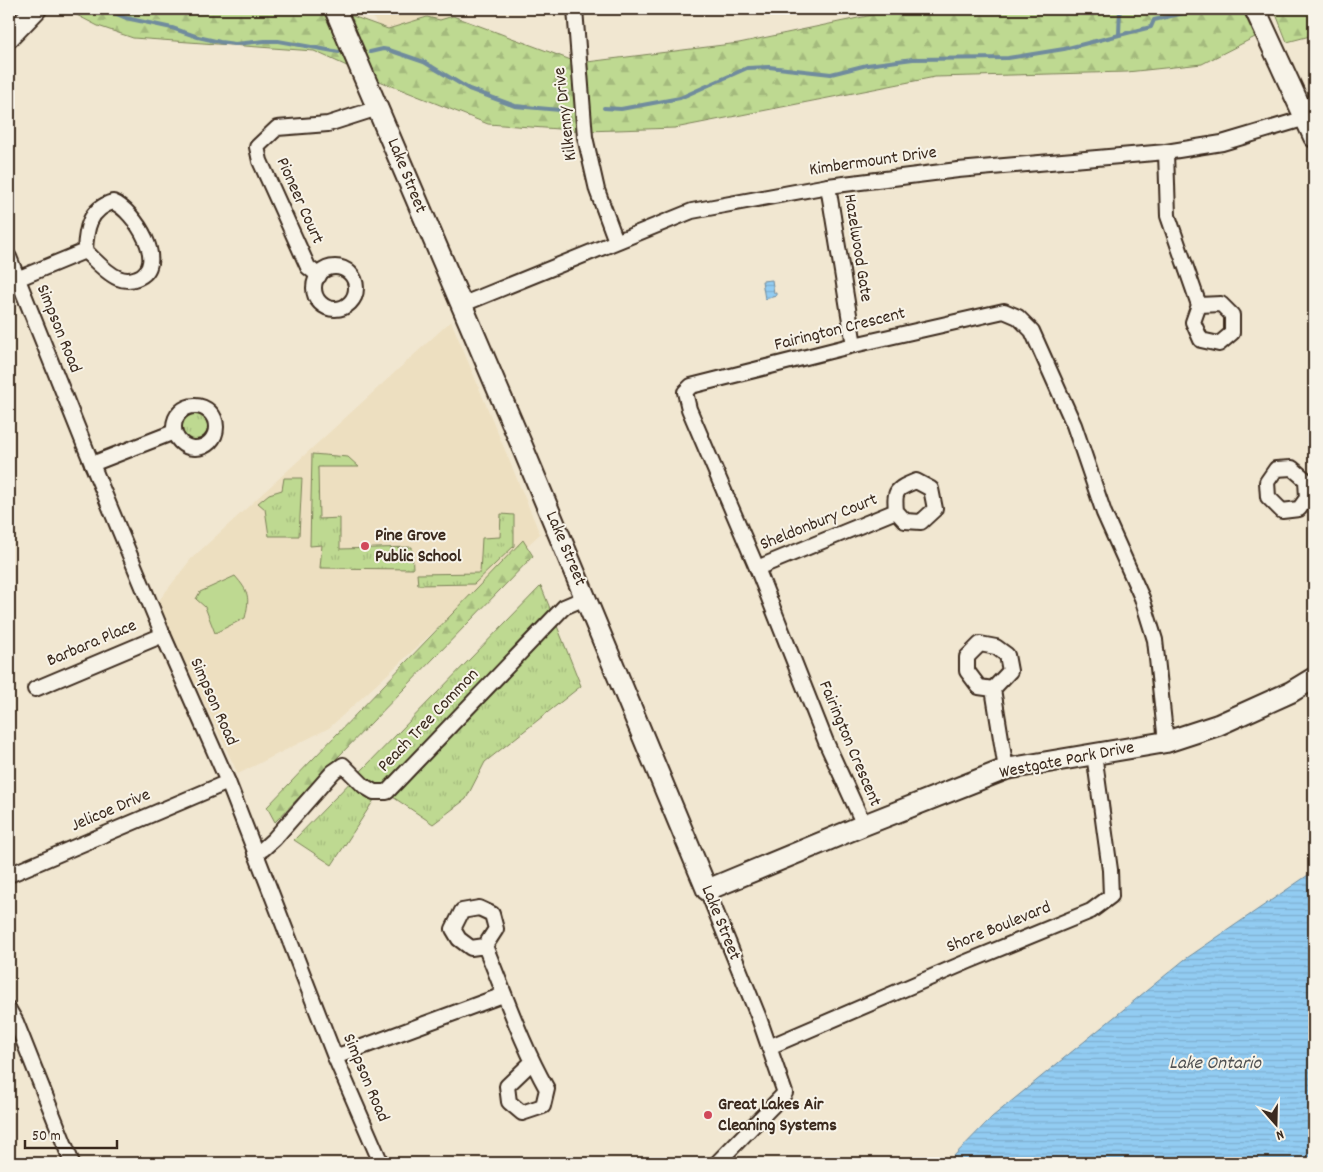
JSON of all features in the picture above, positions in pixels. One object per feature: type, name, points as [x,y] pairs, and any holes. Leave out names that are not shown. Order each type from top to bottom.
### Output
[{"type":"street","points":[[9,37],[36,9]]},
{"type":"street","name":"Lake Street","points":[[335,9],[707,890],[769,1047],[785,1093],[716,1163]]},
{"type":"street","name":"Kilkenny Drive","points":[[575,9],[585,138],[597,190],[616,241]]},
{"type":"street","points":[[1255,9],[1314,136]]},
{"type":"street","name":"Pioneer Court","points":[[319,276],[308,267],[260,161],[257,147],[277,128],[328,124],[378,108]]},
{"type":"street","name":"Kimbermount Drive","points":[[461,305],[692,211],[828,186],[958,170],[1166,152],[1222,143],[1306,118]]},
{"type":"street","points":[[1166,152],[1168,216],[1199,305]]},
{"type":"street","name":"Hazelwood Gate","points":[[828,186],[854,345]]},
{"type":"street","points":[[113,202],[127,211],[142,233],[151,255],[150,264],[140,277],[130,281],[118,278],[85,251],[88,226],[92,216],[105,204],[113,202]]},
{"type":"street","points":[[18,280],[85,251]]},
{"type":"street","name":"Simpson Road","points":[[9,258],[163,635],[228,782],[335,1056],[381,1163]]},
{"type":"street","name":"Fairington Crescent","points":[[864,825],[826,742],[757,568],[689,409],[685,392],[691,386],[854,345],[1004,311],[1018,316],[1032,331],[1074,425],[1104,513],[1142,598],[1155,640],[1166,742]]},
{"type":"street","points":[[92,464],[174,432]]},
{"type":"street","name":"Sheldonbury Court","points":[[757,568],[896,511]]},
{"type":"street","name":"Peach Tree Common","points":[[256,853],[274,839],[332,772],[343,765],[364,786],[374,792],[387,792],[564,607],[585,598]]},
{"type":"street","name":"Barbara Place","points":[[35,689],[163,635]]},
{"type":"street","name":"Westgate Park Drive","points":[[707,890],[1006,769],[1166,742],[1218,725],[1291,692],[1314,678]]},
{"type":"street","points":[[993,689],[1006,769]]},
{"type":"street","name":"Shore Boulevard","points":[[769,1047],[1091,911],[1110,896],[1110,870],[1094,754]]},
{"type":"street","name":"Jelicoe Drive","points":[[9,875],[228,782]]},
{"type":"street","points":[[485,946],[503,995],[532,1062]]},
{"type":"street","points":[[335,1056],[503,995]]},
{"type":"street","points":[[9,1010],[16,1022],[72,1163]]},
{"type":"shaded area","points":[[369,9],[470,9],[440,20],[427,17],[388,29],[377,25]]},
{"type":"shaded area","name":"Pine Grove Public School","points":[[451,321],[540,534],[329,728],[238,774],[157,603],[191,559]]},
{"type":"green space","points":[[65,9],[333,9],[388,29],[427,17],[440,20],[453,16],[579,63],[739,43],[901,9],[1242,9],[1255,37],[1202,64],[1127,72],[935,77],[675,128],[587,131],[488,124],[382,82],[314,51],[133,38],[98,26]]},
{"type":"green space","points":[[1274,9],[1314,9],[1314,35],[1287,42]]},
{"type":"green space","points":[[195,413],[205,417],[209,427],[205,437],[195,441],[185,437],[181,427],[185,417]]},
{"type":"green space","points":[[312,454],[348,457],[359,467],[318,467],[319,519],[340,518],[340,549],[412,547],[413,569],[320,568],[322,545],[310,546]]},
{"type":"green space","points":[[284,478],[302,478],[299,536],[269,536],[265,509],[258,503],[269,494],[282,490]]},
{"type":"green space","points":[[501,514],[514,515],[514,546],[474,584],[418,585],[417,574],[480,573],[482,538],[500,537]]},
{"type":"green space","points":[[523,540],[533,556],[275,822],[267,807]]},
{"type":"green space","points":[[235,576],[247,595],[248,605],[245,618],[215,633],[205,607],[196,599],[200,592]]},
{"type":"green space","points":[[541,586],[581,686],[485,762],[466,799],[433,824],[381,789],[332,865],[294,840]]},
{"type":"water","points":[[772,280],[776,296],[765,299],[762,281]]},
{"type":"water","name":"Lake Ontario","points":[[1314,871],[1314,1163],[947,1163],[992,1117],[1184,960]]},
{"type":"waterway","points":[[105,9],[126,18],[172,28],[220,42],[235,44],[278,41],[339,52]]},
{"type":"waterway","points":[[1119,34],[1120,9]]},
{"type":"waterway","points":[[604,108],[621,109],[680,98],[747,68],[769,67],[831,74],[867,65],[913,59],[1008,58],[1064,49],[1151,27],[1154,20],[1192,11],[1210,9]]},
{"type":"waterway","points":[[370,52],[383,49],[389,50],[424,62],[469,89],[515,106],[560,110]]},
{"type":"place","name":"Pine Grove Public School","points":[[365,546]]},
{"type":"place","name":"Great Lakes Air Cleaning Systems","points":[[708,1115]]}]
